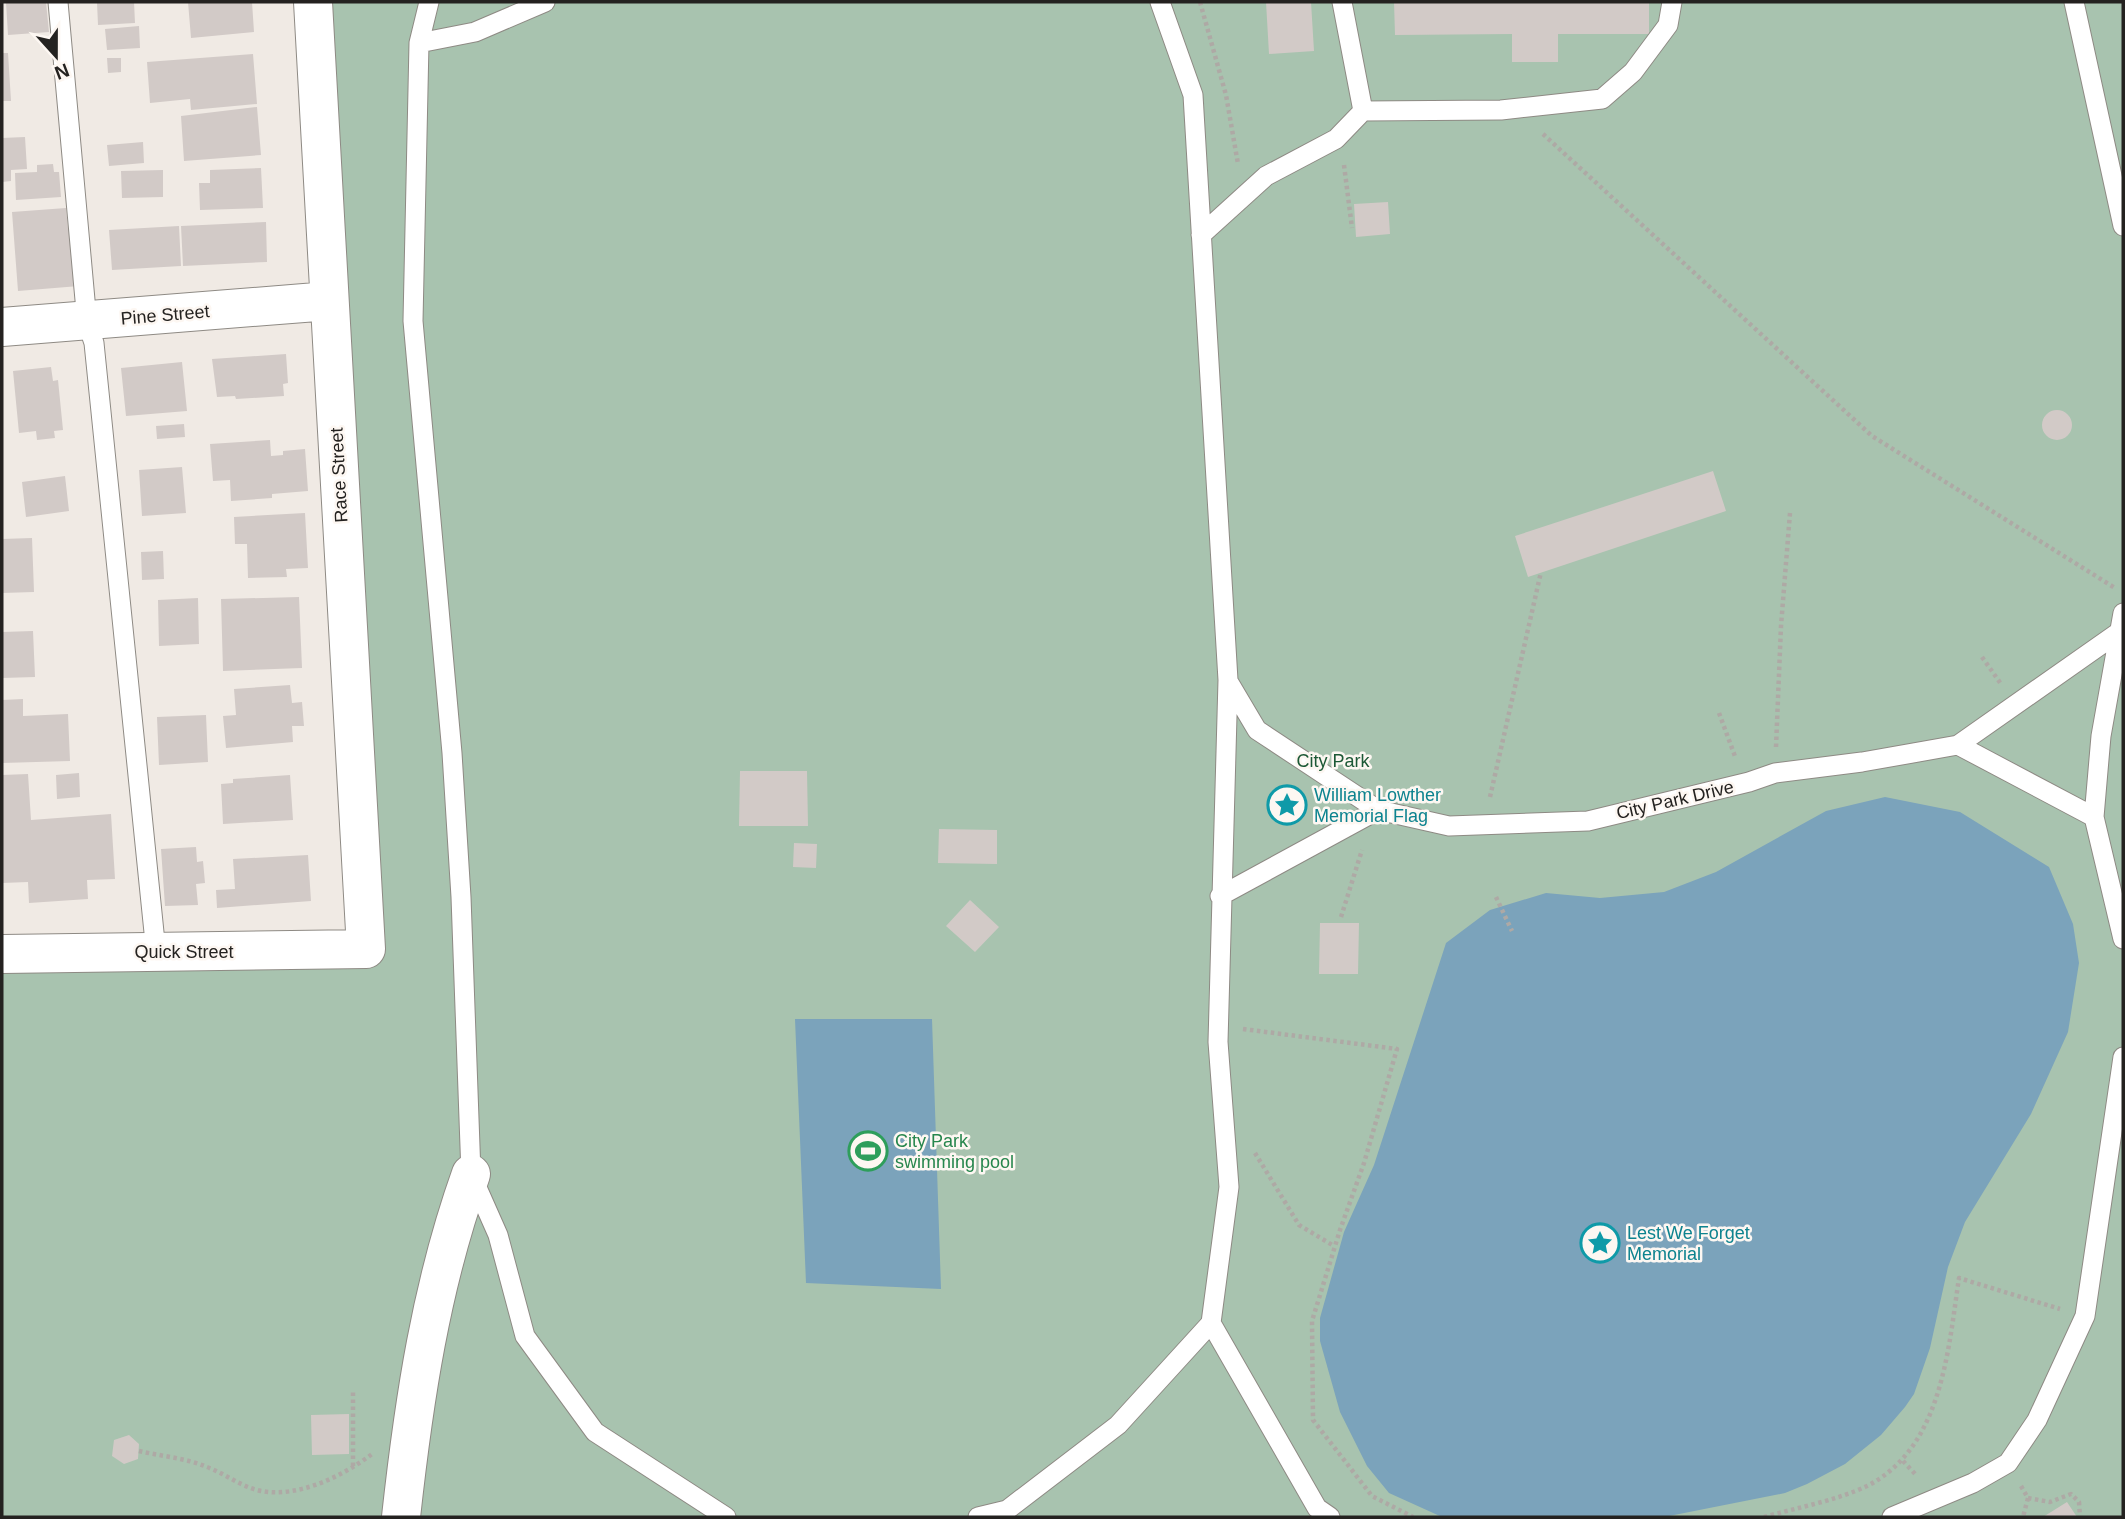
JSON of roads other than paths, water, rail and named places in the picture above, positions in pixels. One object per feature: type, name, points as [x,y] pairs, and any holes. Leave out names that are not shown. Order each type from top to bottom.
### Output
[{"type":"street","name":"Race Street","points":[[313,2],[366,949]]},
{"type":"street","name":"Pine Street","points":[[2,327],[329,301]]},
{"type":"street","name":"Quick Street","points":[[2,954],[366,949]]},
{"type":"street","points":[[401,1517],[411,1429],[429,1314],[448,1238],[471,1174]]},
{"type":"lane","points":[[58,2],[88,322],[94,343],[156,952]]},
{"type":"lane","points":[[429,2],[419,43],[412,321],[452,753],[461,897],[471,1174],[498,1235],[525,1336],[595,1432],[726,1517]]},
{"type":"lane","points":[[419,43],[475,32],[545,2]]},
{"type":"lane","points":[[978,1517],[1007,1510],[1118,1425],[1212,1323],[1228,1186],[1218,1025],[1228,680],[1192,95],[1160,2]]},
{"type":"lane","points":[[1342,2],[1363,111]]},
{"type":"lane","points":[[1201,235],[1266,176],[1336,139],[1363,111],[1501,110],[1602,99],[1633,72],[1668,24],[1672,2]]},
{"type":"lane","points":[[2074,2],[2123,226]]},
{"type":"lane","points":[[2122,626],[2101,736],[2094,817],[2123,939]]},
{"type":"lane","name":"City Park Drive","points":[[1228,680],[1257,730],[1378,810],[1449,826],[1588,821],[1745,784],[1775,773],[1862,762],[1958,745],[2122,626]]},
{"type":"lane","points":[[1958,745],[2094,817]]},
{"type":"lane","points":[[1220,896],[1378,810]]},
{"type":"lane","points":[[1892,1517],[1973,1483],[2008,1464],[2037,1420],[2085,1316],[2123,1057]]},
{"type":"lane","points":[[1212,1323],[1317,1507],[1330,1517]]},
{"type":"water","points":[[1885,797],[1960,812],[2049,867],[2073,924],[2079,963],[2068,1032],[2031,1114],[1965,1222],[1948,1267],[1930,1348],[1914,1394],[1905,1407],[1881,1435],[1845,1464],[1807,1484],[1785,1493],[1664,1517],[1442,1517],[1389,1493],[1367,1466],[1340,1412],[1320,1341],[1320,1318],[1344,1232],[1374,1165],[1446,943],[1490,910],[1546,893],[1600,898],[1664,892],[1716,872],[1826,811]]},
{"type":"water","name":"City Park swimming pool","points":[[795,1019],[932,1019],[941,1289],[806,1283]]},
{"type":"place","name":"William Lowther Memorial Flag","points":[[1287,805]]},
{"type":"place","name":"City Park swimming pool","points":[[868,1151]]},
{"type":"place","name":"Lest We Forget Memorial","points":[[1600,1243]]},
{"type":"park label","name":"City Park","points":[[1333,761]]}]
